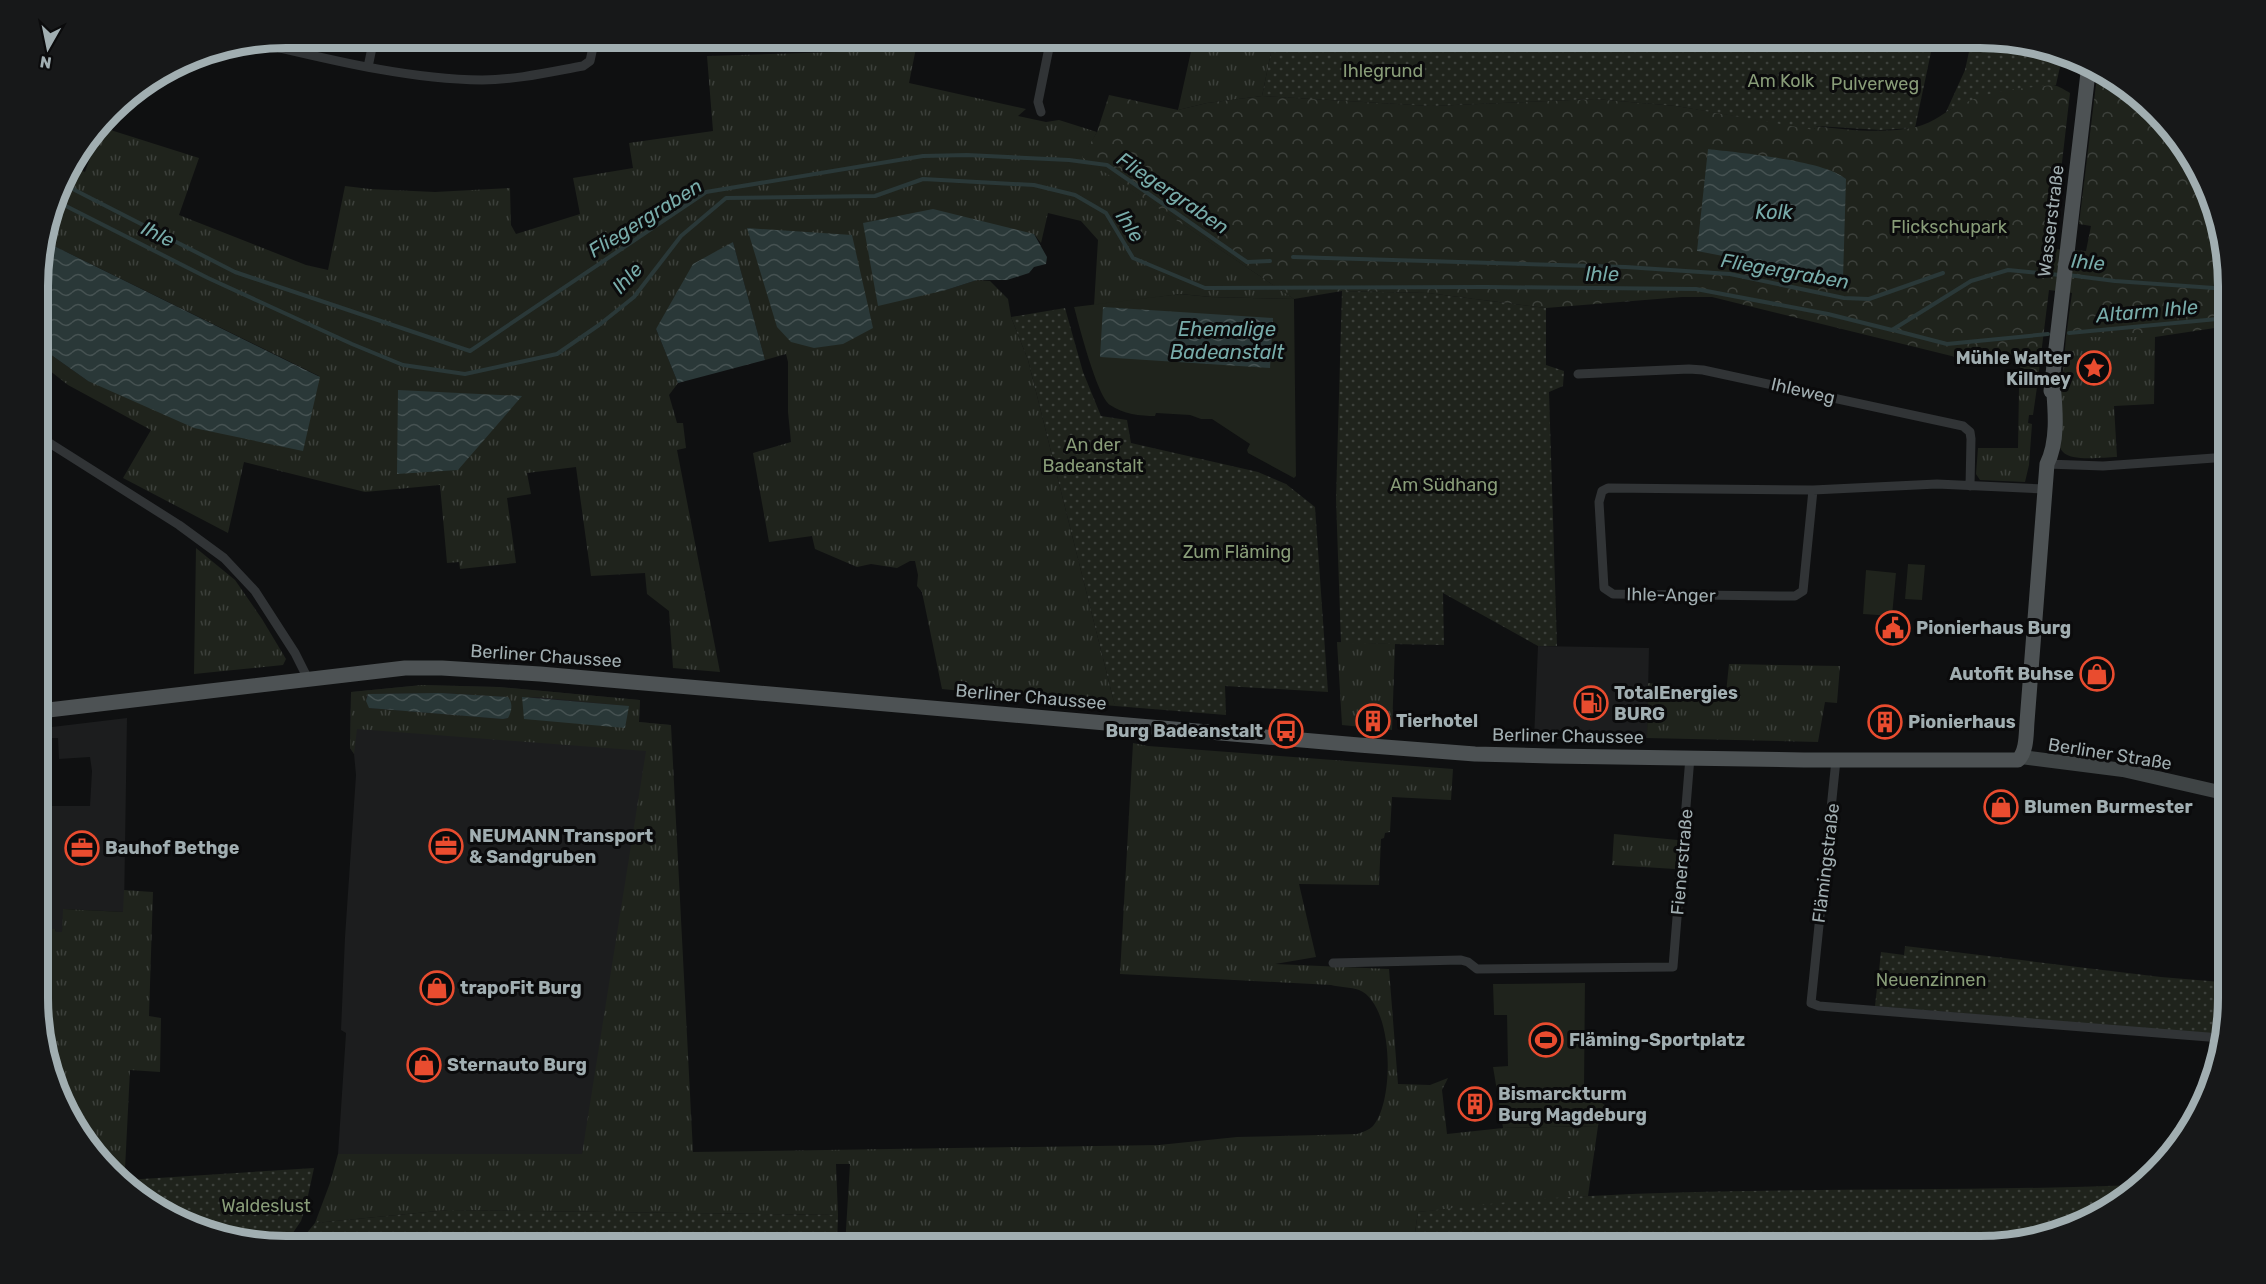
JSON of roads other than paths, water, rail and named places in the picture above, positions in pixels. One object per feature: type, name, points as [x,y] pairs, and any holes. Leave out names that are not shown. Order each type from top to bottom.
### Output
[{"type":"main road","name":"Wasserstraße","points":[[2021,757],[2027,722],[2047,464],[2043,454],[2043,436],[2053,381],[2088,74]]},
{"type":"main road","name":"Berliner Chaussee","points":[[48,710],[405,668],[475,669],[1390,748],[1475,753],[1836,760],[2013,760],[2021,757]]},
{"type":"street","points":[[283,48],[368,67],[483,80],[523,76],[587,64],[592,48]]},
{"type":"street","points":[[368,67],[372,48]]},
{"type":"street","points":[[1041,112],[1038,102],[1050,48]]},
{"type":"street","name":"Ihleweg","points":[[1578,374],[1703,370],[1963,426],[1970,432],[1971,439],[1970,486]]},
{"type":"street","points":[[48,442],[171,519],[224,558],[260,598],[295,653],[308,679]]},
{"type":"street","points":[[2047,464],[2096,466],[2218,458]]},
{"type":"street","name":"Ihle-Anger","points":[[1813,490],[1803,591],[1800,594],[1786,596],[1613,594],[1604,588],[1599,502],[1602,491],[1608,488],[1813,490],[1918,484],[2045,489]]},
{"type":"street","name":"Fienerstraße","points":[[1333,963],[1461,960],[1477,969],[1673,967],[1690,757]]},
{"type":"street","name":"Berliner Straße","points":[[2021,757],[2123,770],[2218,792]]},
{"type":"street","name":"Flämingstraße","points":[[1836,760],[1811,1003],[1820,1006],[2214,1037]]},
{"type":"water","name":"Kolk","points":[[1708,149],[1801,162],[1835,172],[1846,179],[1843,279],[1697,251]]},
{"type":"water","points":[[933,209],[1034,234],[1047,257],[1046,264],[1034,267],[1029,273],[1007,280],[977,280],[878,306],[863,223]]},
{"type":"water","points":[[747,228],[852,235],[873,328],[843,344],[814,348],[791,342],[777,327]]},
{"type":"water","points":[[733,242],[765,360],[678,383],[656,329],[693,264]]},
{"type":"water","points":[[52,245],[320,377],[303,451],[194,428],[88,381],[48,353],[48,286]]},
{"type":"water","name":"Ehemalige Badeanstalt","points":[[1103,307],[1273,318],[1270,368],[1100,357]]},
{"type":"water","points":[[398,390],[522,396],[458,470],[397,474]]},
{"type":"water","points":[[440,693],[508,697],[511,704],[510,713],[508,718],[503,719],[369,708],[366,701],[368,694]]},
{"type":"water","points":[[522,697],[629,706],[625,728],[524,719]]},
{"type":"waterway","name":"Fliegergraben","points":[[70,187],[235,272],[470,351],[706,192],[923,156],[967,155],[1069,160],[1107,165],[1247,262],[1270,261]]},
{"type":"waterway","name":"Ihle","points":[[63,204],[208,278],[352,344],[403,365],[465,374],[557,354],[634,297],[681,236],[726,198],[875,196],[923,179],[1034,185],[1075,195],[1106,213],[1133,258],[1205,288],[1696,289],[1828,314],[1892,330],[1971,281],[2008,270],[2060,275]]},
{"type":"waterway","name":"Fliegergraben","points":[[1293,257],[1626,267],[1730,274],[1844,298],[1869,299],[1943,273]]},
{"type":"waterway","name":"Ihle","points":[[2068,275],[2115,281],[2218,288]]},
{"type":"waterway","name":"Altarm Ihle","points":[[2069,333],[2218,319]]},
{"type":"waterway","name":"Altarm Ihle","points":[[1893,330],[1947,344],[2048,334]]},
{"type":"place","name":"Mühle Walter Killmey","points":[[2094,368]]},
{"type":"place","name":"Pionierhaus Burg","points":[[1893,628]]},
{"type":"place","name":"Autofit Buhse","points":[[2097,674]]},
{"type":"place","name":"TotalEnergies BURG","points":[[1591,703]]},
{"type":"place","name":"Tierhotel","points":[[1373,721]]},
{"type":"place","name":"Pionierhaus","points":[[1885,722]]},
{"type":"place","name":"Burg Badeanstalt","points":[[1286,731]]},
{"type":"place","name":"Blumen Burmester","points":[[2001,807]]},
{"type":"place","name":"NEUMANN Transport & Sandgruben","points":[[446,846]]},
{"type":"place","name":"Bauhof Bethge","points":[[82,848]]},
{"type":"place","name":"trapoFit Burg","points":[[437,988]]},
{"type":"place","name":"Fläming-Sportplatz","points":[[1546,1040]]},
{"type":"place","name":"Sternauto Burg","points":[[424,1065]]},
{"type":"place","name":"Bismarckturm Burg Magdeburg","points":[[1475,1104]]},
{"type":"park label","name":"Ihlegrund","points":[[1383,71]]},
{"type":"park label","name":"Am Kolk","points":[[1781,81]]},
{"type":"park label","name":"Pulverweg","points":[[1875,84]]},
{"type":"park label","name":"Flickschupark","points":[[1949,227]]},
{"type":"park label","name":"An der Badeanstalt","points":[[1093,455]]},
{"type":"park label","name":"Am Südhang","points":[[1444,485]]},
{"type":"park label","name":"Zum Fläming","points":[[1237,552]]},
{"type":"park label","name":"Neuenzinnen","points":[[1931,980]]},
{"type":"park label","name":"Waldeslust","points":[[266,1206]]}]
